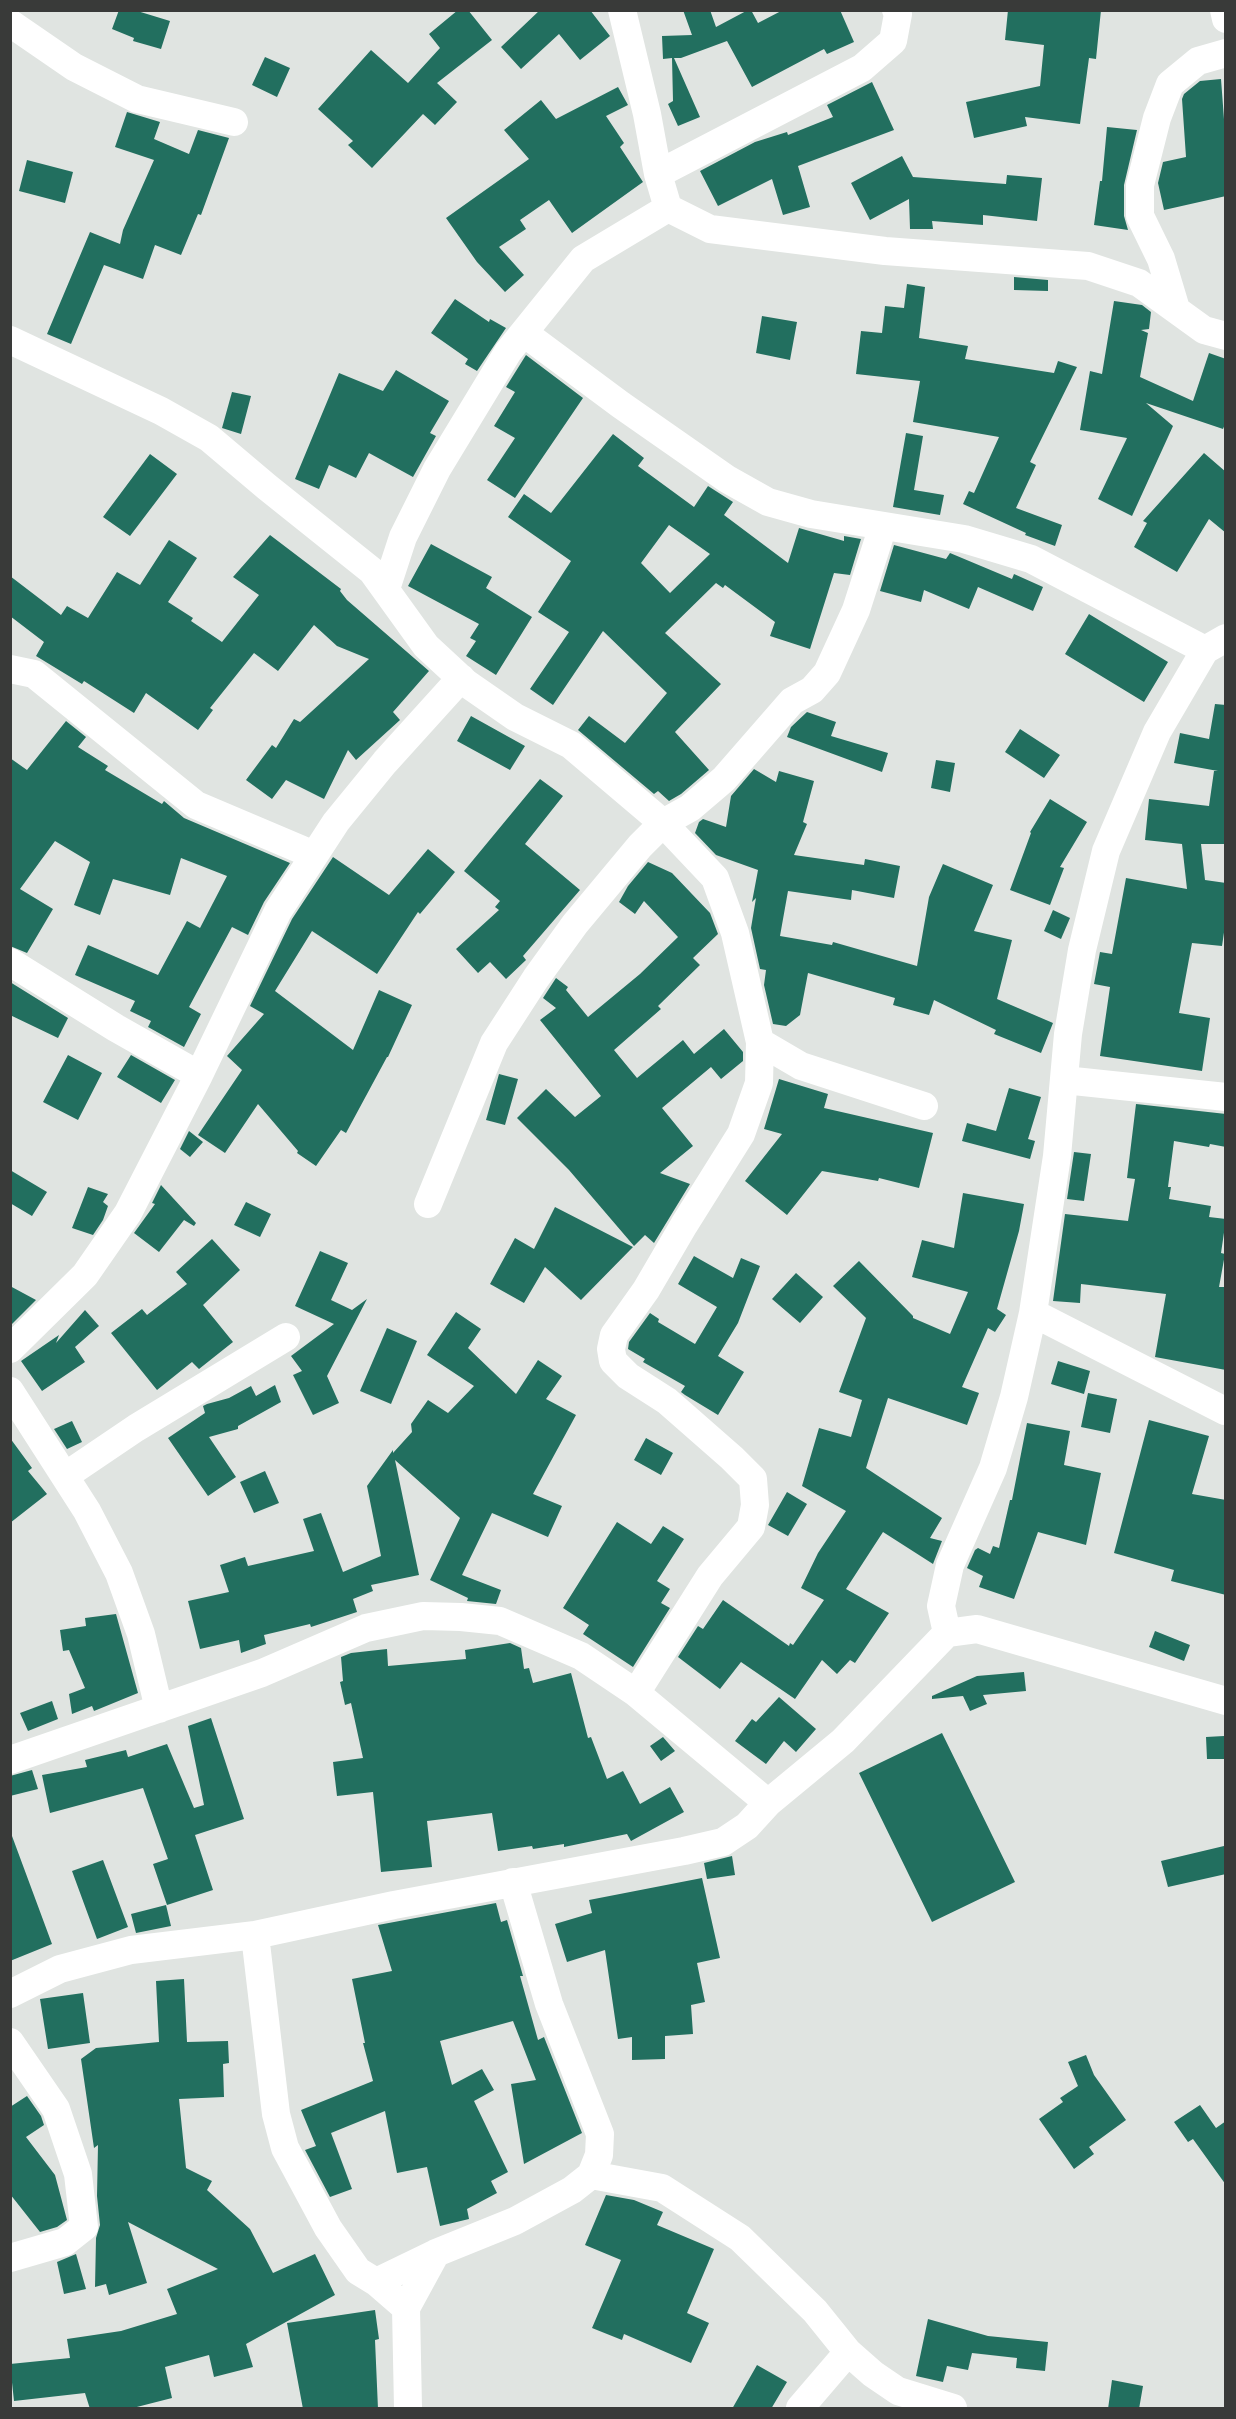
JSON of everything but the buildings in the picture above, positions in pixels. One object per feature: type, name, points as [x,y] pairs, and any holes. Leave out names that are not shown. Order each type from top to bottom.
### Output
[{"type":"street","points":[[622,10],[647,114],[658,174],[668,208],[710,229],[885,251],[1088,266],[1139,283],[1204,330],[1226,336]]},
{"type":"street","points":[[658,174],[862,69],[893,41],[898,14],[896,10]]},
{"type":"street","points":[[1224,10],[1226,19]]},
{"type":"street","points":[[10,23],[74,67],[137,99],[234,122]]},
{"type":"street","points":[[1176,309],[1161,259],[1140,216],[1140,185],[1157,118],[1170,84],[1198,61],[1226,53]]},
{"type":"street","points":[[386,589],[403,537],[436,469],[508,352],[583,259],[668,208]]},
{"type":"street","points":[[524,333],[621,405],[727,479],[768,502],[811,514],[964,539],[1032,559],[1216,644],[1157,732],[1106,851],[1082,950],[1068,1034],[1057,1156],[1034,1313],[1014,1397],[993,1468],[950,1565],[941,1606],[947,1633]]},
{"type":"street","points":[[10,340],[161,411],[209,438],[267,488],[372,571],[426,646],[461,678],[515,717],[570,745],[663,823],[715,879],[735,933],[748,1000],[760,1042],[759,1083],[741,1134],[646,1290],[614,1335],[611,1349],[614,1361],[628,1376],[668,1401],[753,1479],[755,1505],[751,1527],[710,1576],[636,1694]]},
{"type":"street","points":[[428,1204],[494,1043],[575,924],[640,846],[663,823],[690,808],[724,779],[792,701],[812,690],[827,673],[856,610],[883,526]]},
{"type":"street","points":[[10,669],[34,674],[196,805],[314,855]]},
{"type":"street","points":[[10,1349],[86,1275],[128,1213],[200,1075],[278,911],[336,822],[385,762],[461,678]]},
{"type":"street","points":[[10,962],[116,1028],[200,1075]]},
{"type":"street","points":[[760,1042],[801,1066],[924,1106]]},
{"type":"street","points":[[1064,1080],[1226,1097]]},
{"type":"street","points":[[1034,1313],[1225,1411]]},
{"type":"street","points":[[65,1476],[136,1428],[286,1337]]},
{"type":"street","points":[[10,1391],[87,1512],[119,1573],[141,1634],[159,1709]]},
{"type":"street","points":[[10,1760],[262,1673],[366,1628],[423,1616],[460,1617],[500,1621],[581,1656],[636,1694],[768,1803]]},
{"type":"street","points":[[10,1994],[60,1969],[131,1950],[255,1935],[394,1905],[723,1842],[747,1826],[768,1803],[843,1741],[947,1633],[977,1629],[1226,1701]]},
{"type":"street","points":[[376,2282],[436,2253],[514,2221],[572,2190],[591,2175],[599,2155],[600,2134],[549,2004],[513,1882]]},
{"type":"street","points":[[255,1935],[274,2103],[285,2148],[328,2228],[357,2271],[376,2282],[406,2308]]},
{"type":"street","points":[[10,2042],[56,2109],[78,2174],[84,2227],[65,2242],[10,2258]]},
{"type":"street","points":[[591,2175],[662,2188],[740,2238],[815,2311],[848,2352],[873,2374],[898,2391],[953,2409]]},
{"type":"street","points":[[408,2409],[406,2308],[436,2253]]},
{"type":"street","points":[[800,2409],[848,2352]]}]
